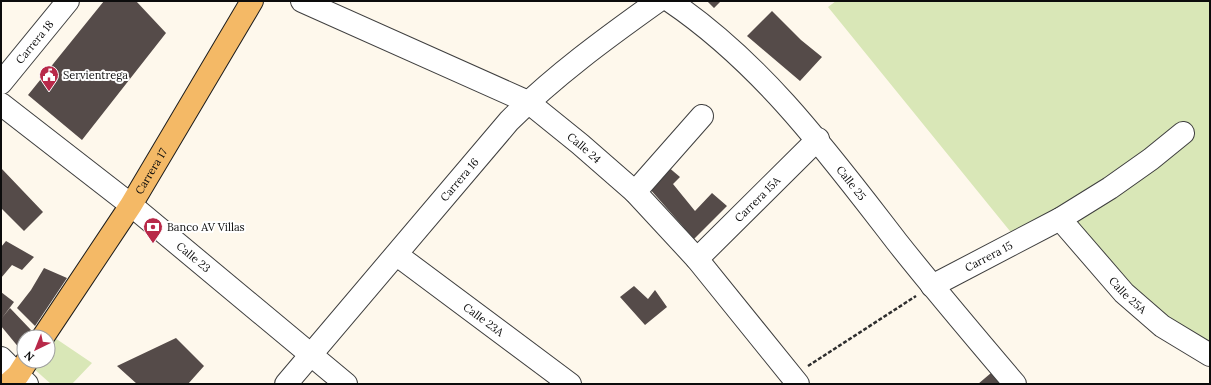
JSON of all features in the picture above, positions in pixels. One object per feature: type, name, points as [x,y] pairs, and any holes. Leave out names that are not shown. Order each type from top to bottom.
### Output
[{"type":"main road","name":"Carrera 17","points":[[48,329],[131,205],[252,1]]},
{"type":"street","name":"Carrera 18","points":[[1,83],[68,1]]},
{"type":"street","name":"Calle 24","points":[[302,1],[528,102],[580,144],[635,192],[697,258],[795,380]]},
{"type":"street","name":"Carrera 16","points":[[286,384],[493,140],[528,102],[593,48],[658,1]]},
{"type":"street","name":"Calle 25","points":[[670,1],[692,16],[727,46],[774,91],[818,139],[932,286],[1015,384]]},
{"type":"street","name":"Calle 23","points":[[1,104],[131,205],[346,384]]},
{"type":"street","points":[[635,192],[702,116]]},
{"type":"street","name":"Carrera 15","points":[[932,286],[1060,219],[1110,188],[1151,159],[1183,132]]},
{"type":"street","name":"Carrera 15A","points":[[697,258],[818,139]]},
{"type":"street","name":"Calle 25A","points":[[1060,219],[1124,293],[1162,326],[1210,354]]},
{"type":"street","name":"Calle 23A","points":[[397,255],[570,384]]},
{"type":"street","points":[[1,358],[20,376]]},
{"type":"path","points":[[795,380],[932,286]]},
{"type":"green space","points":[[836,1],[1210,1],[1210,355],[1162,326],[1060,219],[1018,241],[828,7]]},
{"type":"green space","points":[[56,339],[92,363],[72,384],[51,384],[34,369],[56,369]]},
{"type":"building","points":[[104,1],[136,1],[166,33],[82,140],[28,95]]},
{"type":"building","points":[[707,1],[721,1],[714,8]]},
{"type":"building","points":[[772,11],[801,40],[822,57],[800,81],[747,36]]},
{"type":"building","points":[[667,166],[680,177],[673,184],[695,211],[712,193],[727,206],[694,239],[649,188]]},
{"type":"building","points":[[1,168],[43,212],[24,231],[1,208]]},
{"type":"building","points":[[6,241],[34,257],[22,270],[12,265],[1,278],[1,247]]},
{"type":"building","points":[[44,268],[67,278],[35,326],[17,308],[31,290]]},
{"type":"building","points":[[634,286],[648,299],[655,290],[667,307],[645,325],[620,297]]},
{"type":"building","points":[[1,292],[14,302],[2,318],[10,308],[30,329],[16,329],[16,344],[1,326]]},
{"type":"building","points":[[176,338],[204,366],[188,384],[137,384],[117,366]]},
{"type":"building","points":[[991,373],[1000,384],[978,384]]},
{"type":"place","name":"Servientrega","points":[[49,92]]},
{"type":"place","name":"Banco AV Villas","points":[[153,244]]}]
